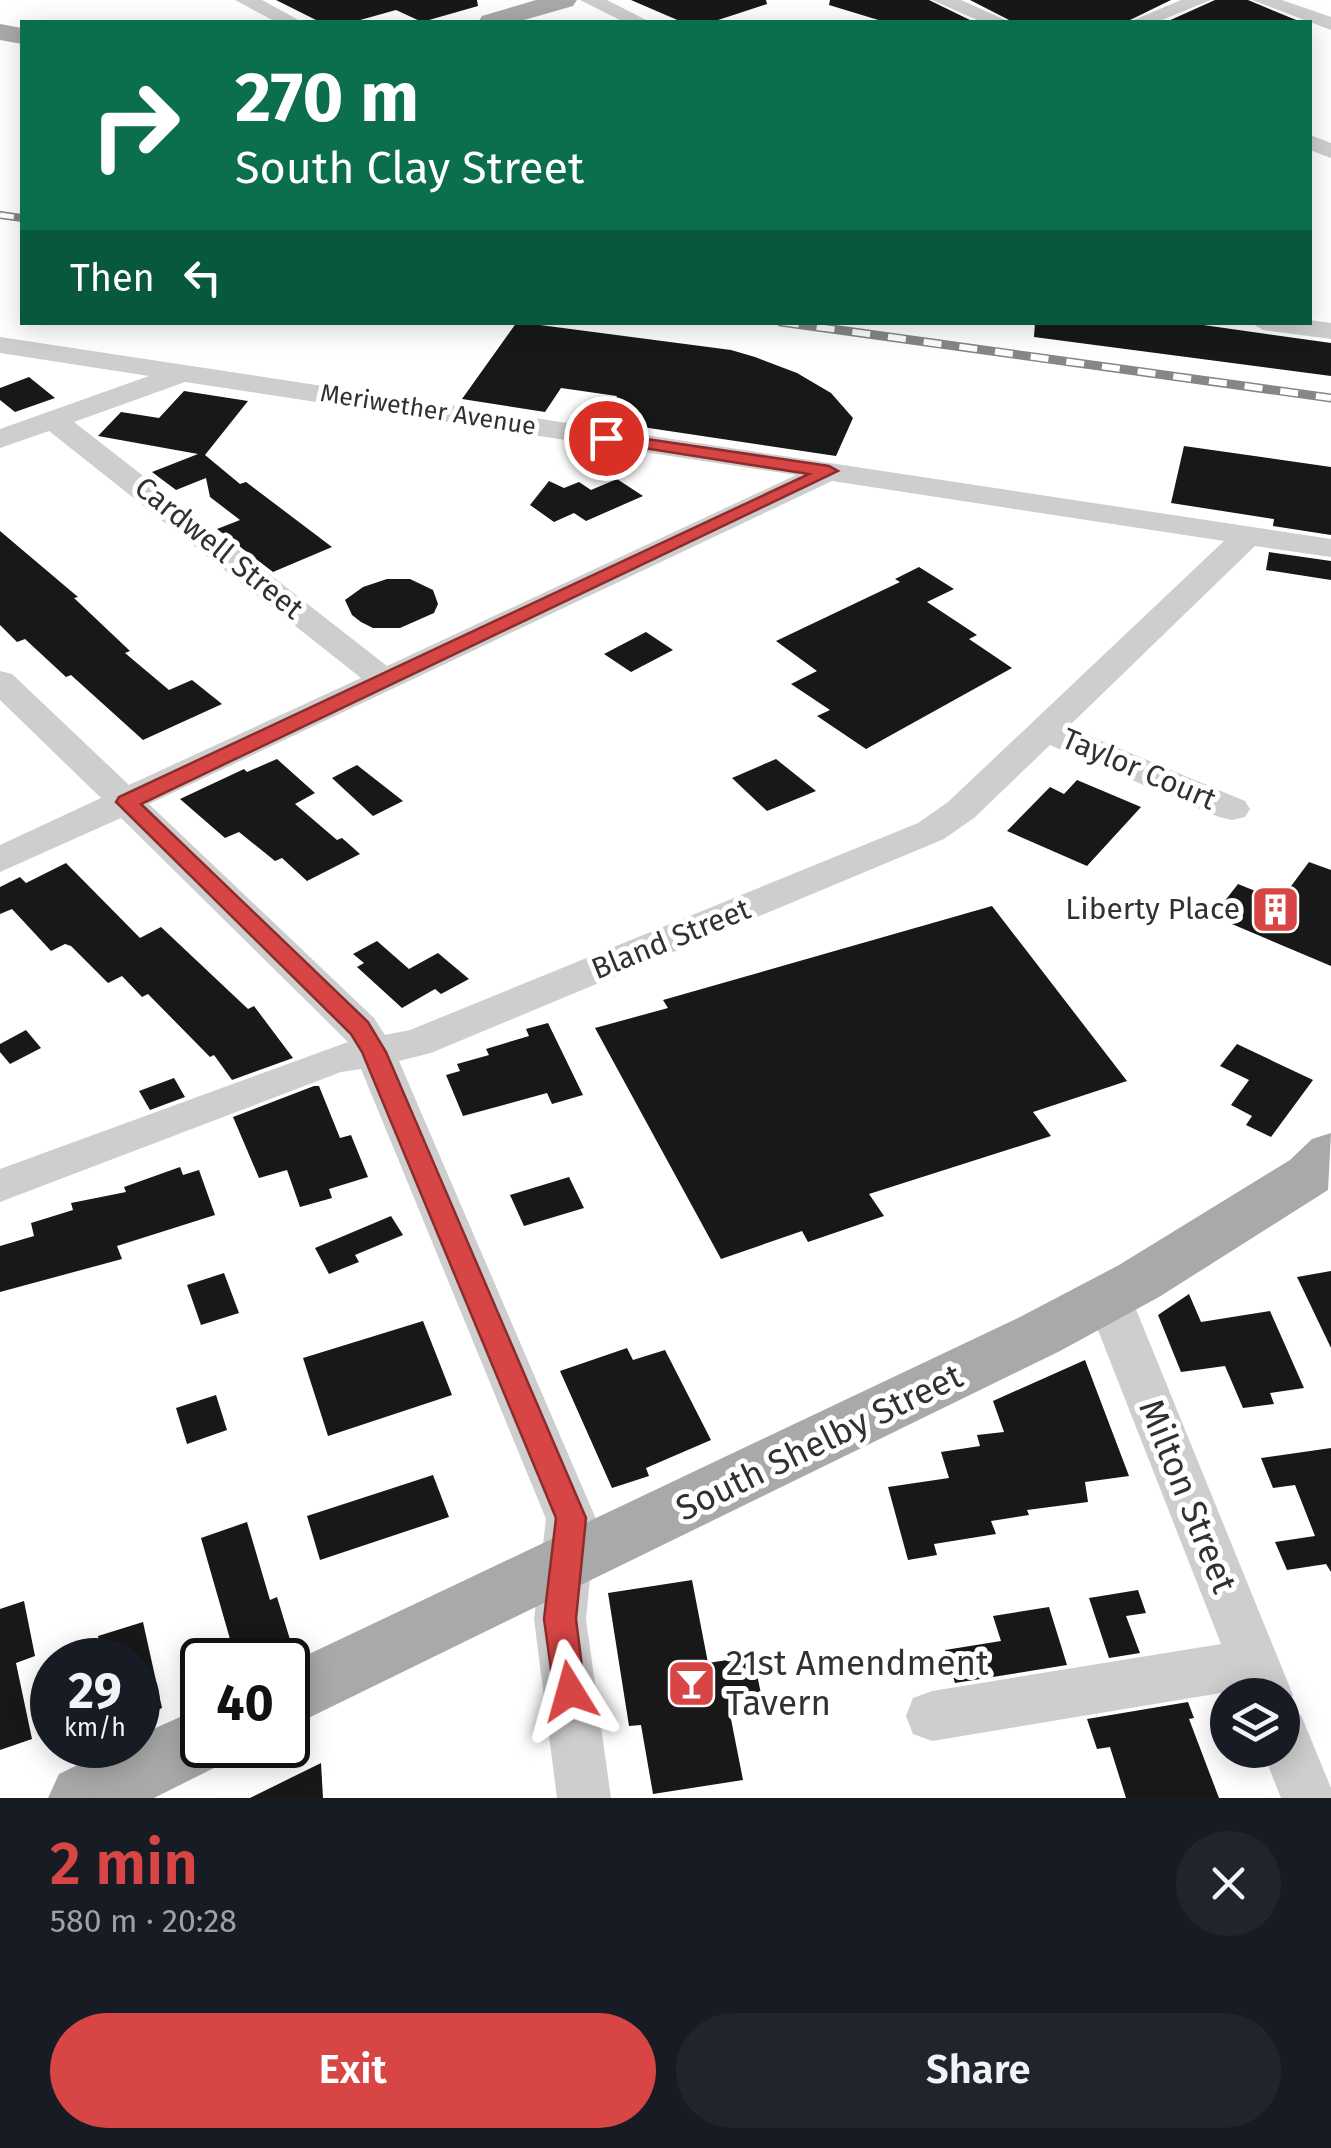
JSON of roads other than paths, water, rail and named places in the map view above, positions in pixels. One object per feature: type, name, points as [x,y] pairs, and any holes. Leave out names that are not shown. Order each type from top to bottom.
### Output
[{"type":"main road","points":[[498,20],[564,0]]},
{"type":"main road","name":"South Shelby Street","points":[[310,1687],[1108,1298],[1309,1175],[1331,1153]]},
{"type":"main road","points":[[82,1798],[180,1749]]},
{"type":"street","points":[[245,0],[288,20]]},
{"type":"street","points":[[590,0],[635,20]]},
{"type":"street","points":[[942,0],[995,20]]},
{"type":"street","points":[[1145,20],[1201,0]]},
{"type":"street","points":[[1262,0],[1331,24]]},
{"type":"street","points":[[1283,325],[1331,332]]},
{"type":"street","name":"Meriwether Avenue","points":[[0,345],[1331,548]]},
{"type":"street","points":[[0,439],[182,373]]},
{"type":"street","name":"Cardwell Street","points":[[53,420],[383,679]]},
{"type":"street","points":[[0,860],[829,471]]},
{"type":"street","name":"Bland Street","points":[[0,1186],[335,1059],[417,1043],[931,831],[961,810],[1248,535]]},
{"type":"street","points":[[0,681],[360,1028],[374,1052],[571,1518],[560,1619],[584,1798]]},
{"type":"street","name":"Taylor Court","points":[[1045,730],[1232,809]]},
{"type":"street","name":"Milton Street","points":[[1108,1298],[1261,1678]]},
{"type":"street","points":[[932,1716],[1210,1685]]},
{"type":"street","points":[[1296,1768],[1308,1798]]},
{"type":"railway","points":[[0,215],[20,218]]},
{"type":"railway","points":[[803,325],[1331,398]]},
{"type":"place","name":"Liberty Place","points":[[1275,909]]},
{"type":"place","name":"21st Amendment Tavern","points":[[691,1683]]}]
